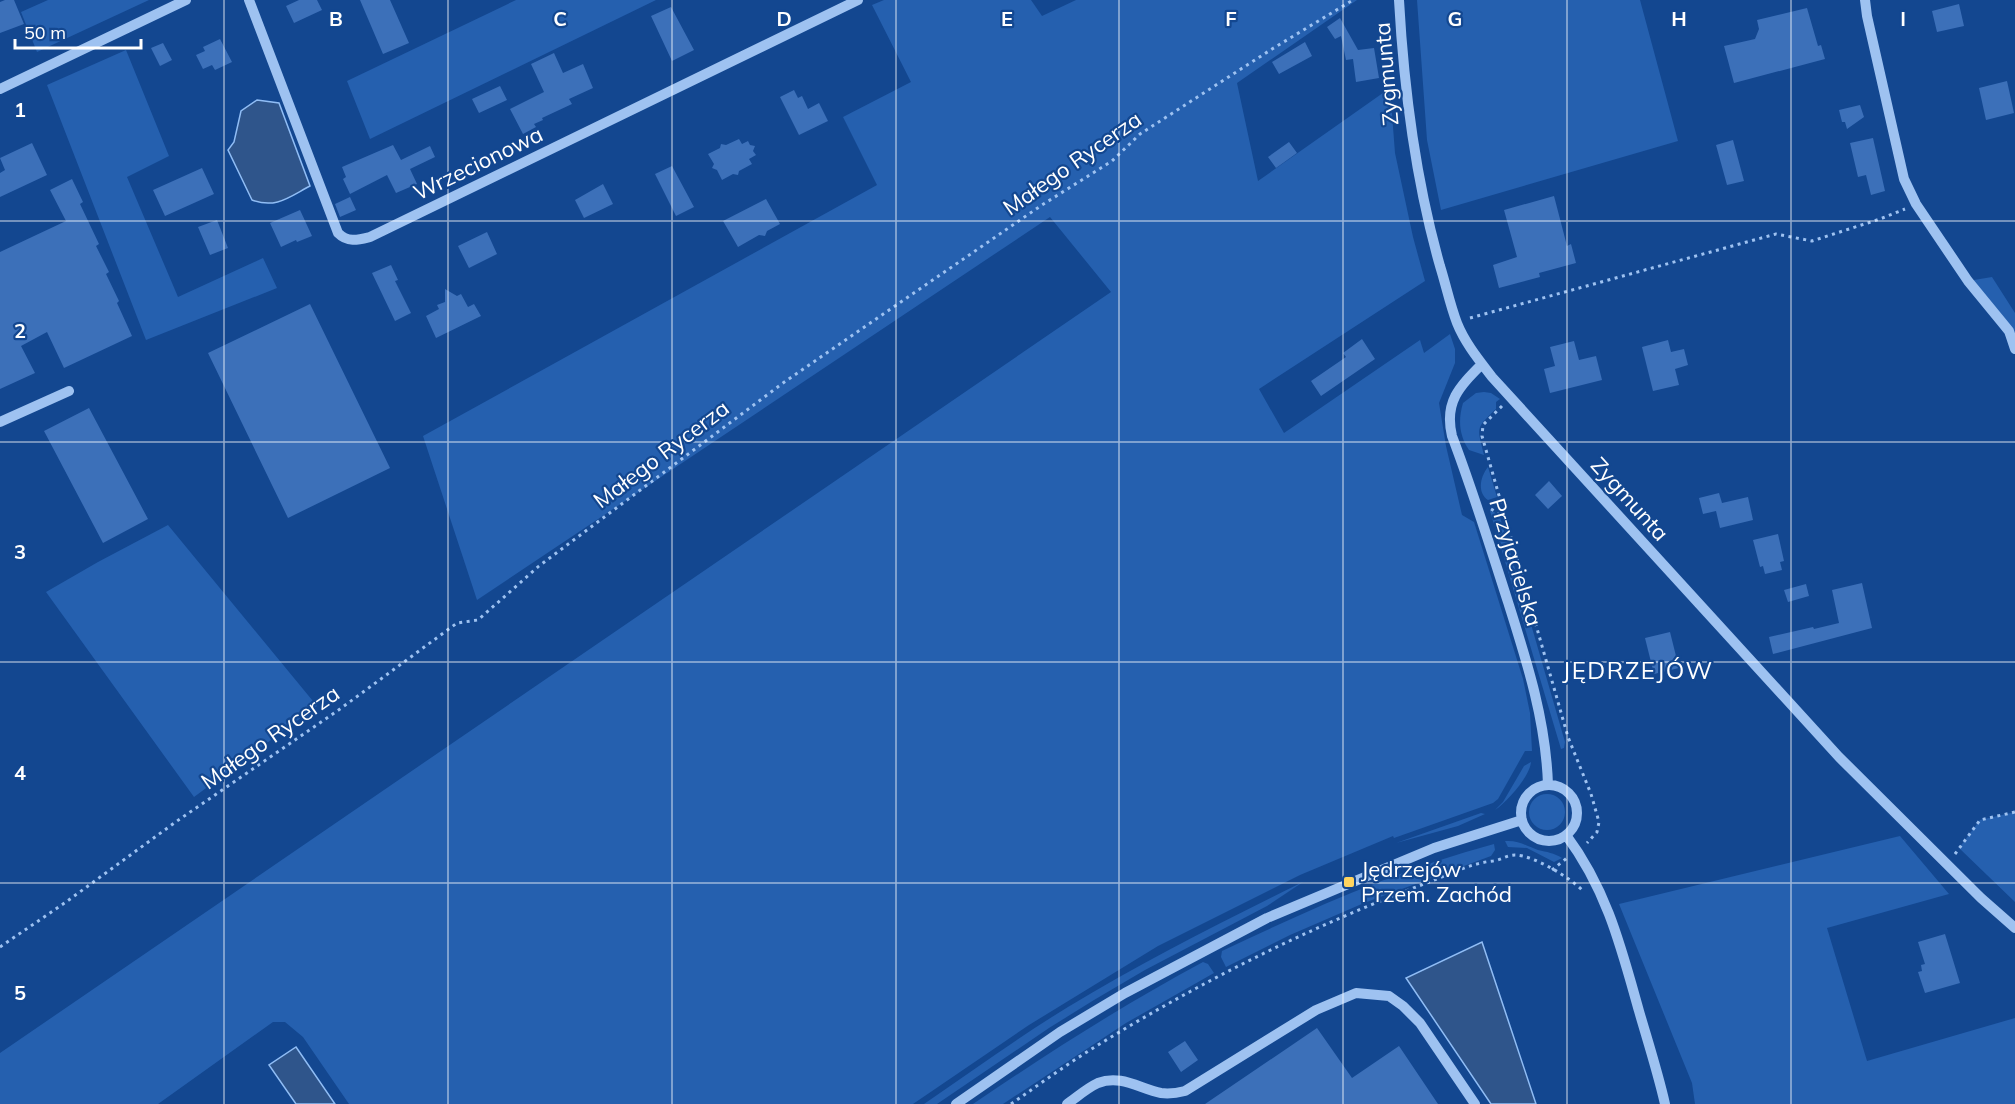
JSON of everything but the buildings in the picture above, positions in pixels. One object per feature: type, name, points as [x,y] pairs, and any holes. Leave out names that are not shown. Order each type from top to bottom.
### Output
[{"type":"street","points":[[0,89],[186,0]]},
{"type":"street","name":"Wrzecionowa","points":[[249,0],[338,233],[343,238],[358,240],[381,232],[858,0]]},
{"type":"street","name":"Zygmunta","points":[[1399,0],[1408,116],[1416,165],[1429,228],[1457,322],[1469,345],[1510,398],[1839,757],[2015,928]]},
{"type":"street","points":[[1865,0],[1904,179],[1916,204],[1968,281],[2009,331],[2015,349]]},
{"type":"street","name":"Przyjacielska","points":[[1482,364],[1454,396],[1449,424],[1480,512],[1532,678],[1547,757],[1548,785]]},
{"type":"street","points":[[0,422],[69,391]]},
{"type":"street","points":[[1548,785],[1563,788],[1569,793],[1576,807],[1575,822],[1566,835],[1551,840],[1536,838],[1522,820],[1522,804],[1526,796],[1532,790],[1548,785]]},
{"type":"street","points":[[956,1104],[1060,1032],[1125,993],[1267,918],[1434,848],[1522,820]]},
{"type":"street","points":[[1566,835],[1595,879],[1608,908],[1665,1104]]},
{"type":"street","points":[[1067,1104],[1098,1083],[1114,1080],[1160,1093],[1174,1094],[1194,1088],[1316,1010],[1356,993],[1389,996],[1403,1006],[1420,1023],[1475,1104]]},
{"type":"path","name":"Małego Rycerza","points":[[0,946],[340,709],[457,623],[478,620],[539,566],[783,383],[1042,205],[1112,161],[1140,134],[1353,0]]},
{"type":"path","points":[[1457,322],[1526,301],[1776,234],[1812,241],[1880,219],[1916,204]]},
{"type":"path","points":[[1510,398],[1484,425],[1482,436],[1568,737],[1591,794],[1599,822],[1597,832],[1588,841]]},
{"type":"path","points":[[1947,864],[1980,820],[2015,812]]},
{"type":"path","points":[[1011,1104],[1089,1050],[1222,973],[1310,931],[1394,895],[1488,860],[1524,856],[1576,884],[1586,896]]},
{"type":"shaded area","points":[[48,0],[149,0],[37,52],[21,12]]},
{"type":"shaded area","points":[[516,0],[656,0],[370,139],[347,81]]},
{"type":"shaded area","points":[[884,0],[1031,0],[1042,16],[1076,0],[1357,0],[1237,83],[1258,181],[1390,88],[1395,153],[1425,281],[1259,389],[1284,433],[1420,340],[1424,353],[1450,334],[1455,349],[1455,363],[1439,403],[1446,446],[1462,515],[1474,522],[1523,679],[1530,713],[1532,751],[1525,751],[1498,799],[1493,803],[1394,838],[1393,836],[1300,875],[1158,946],[1029,1025],[913,1104],[349,1104],[303,1037],[285,1022],[273,1022],[158,1104],[0,1104],[0,1053],[1111,292],[1050,217],[477,600],[423,436],[877,185],[843,117],[911,82],[872,5]]},
{"type":"shaded area","points":[[1417,0],[1640,0],[1678,141],[1441,210],[1427,140]]},
{"type":"shaded area","points":[[126,50],[169,156],[127,177],[178,297],[263,258],[277,288],[146,340],[47,85]]},
{"type":"shaded area","points":[[257,100],[279,103],[310,186],[289,198],[268,203],[252,200],[228,150],[234,142],[241,111]]},
{"type":"shaded area","points":[[1992,277],[2015,313],[2015,349],[1968,281]]},
{"type":"shaded area","points":[[1476,393],[1491,393],[1500,399],[1496,402],[1496,409],[1481,425],[1479,433],[1484,455],[1469,450],[1461,433],[1460,415],[1463,403]]},
{"type":"shaded area","points":[[1488,467],[1497,497],[1488,500],[1482,493],[1481,485]]},
{"type":"shaded area","points":[[1490,511],[1500,517],[1565,742],[1564,748],[1561,749]]},
{"type":"shaded area","points":[[168,525],[317,706],[194,797],[46,592]]},
{"type":"shaded area","points":[[1531,762],[1527,774],[1517,788],[1506,801],[1495,810],[1503,802],[1524,766]]},
{"type":"shaded area","points":[[1547,794],[1560,799],[1565,812],[1560,825],[1547,830],[1534,825],[1529,812],[1534,799]]},
{"type":"shaded area","points":[[2015,812],[2015,902],[1959,848],[1980,820]]},
{"type":"shaded area","points":[[1481,813],[1485,814],[1458,826],[1396,843]]},
{"type":"shaded area","points":[[1900,836],[1949,894],[1827,928],[1867,1061],[2015,1018],[2015,1104],[1695,1104],[1692,1083],[1619,904]]},
{"type":"shaded area","points":[[1505,841],[1518,842],[1562,858],[1554,862],[1527,848],[1508,847]]},
{"type":"shaded area","points":[[1494,844],[1495,850],[1491,856],[1364,903],[1290,935],[1226,967],[1221,957],[1222,951],[1356,891],[1424,865]]},
{"type":"shaded area","points":[[1303,882],[1267,906],[1145,970],[1094,1000],[937,1104],[924,1104],[1032,1030],[1097,990],[1184,942]]},
{"type":"shaded area","points":[[1482,942],[1536,1104],[1491,1104],[1406,978]]},
{"type":"shaded area","points":[[1203,962],[1208,964],[1214,973],[1126,1023],[1003,1104],[973,1104],[1086,1030]]},
{"type":"shaded area","points":[[296,1047],[335,1104],[296,1104],[269,1065]]},
{"type":"place","name":"Jędrzejów Przem. Zachód","points":[[1349,882]]},
{"type":"district","name":"JĘDRZEJÓW","points":[[1638,670]]}]
